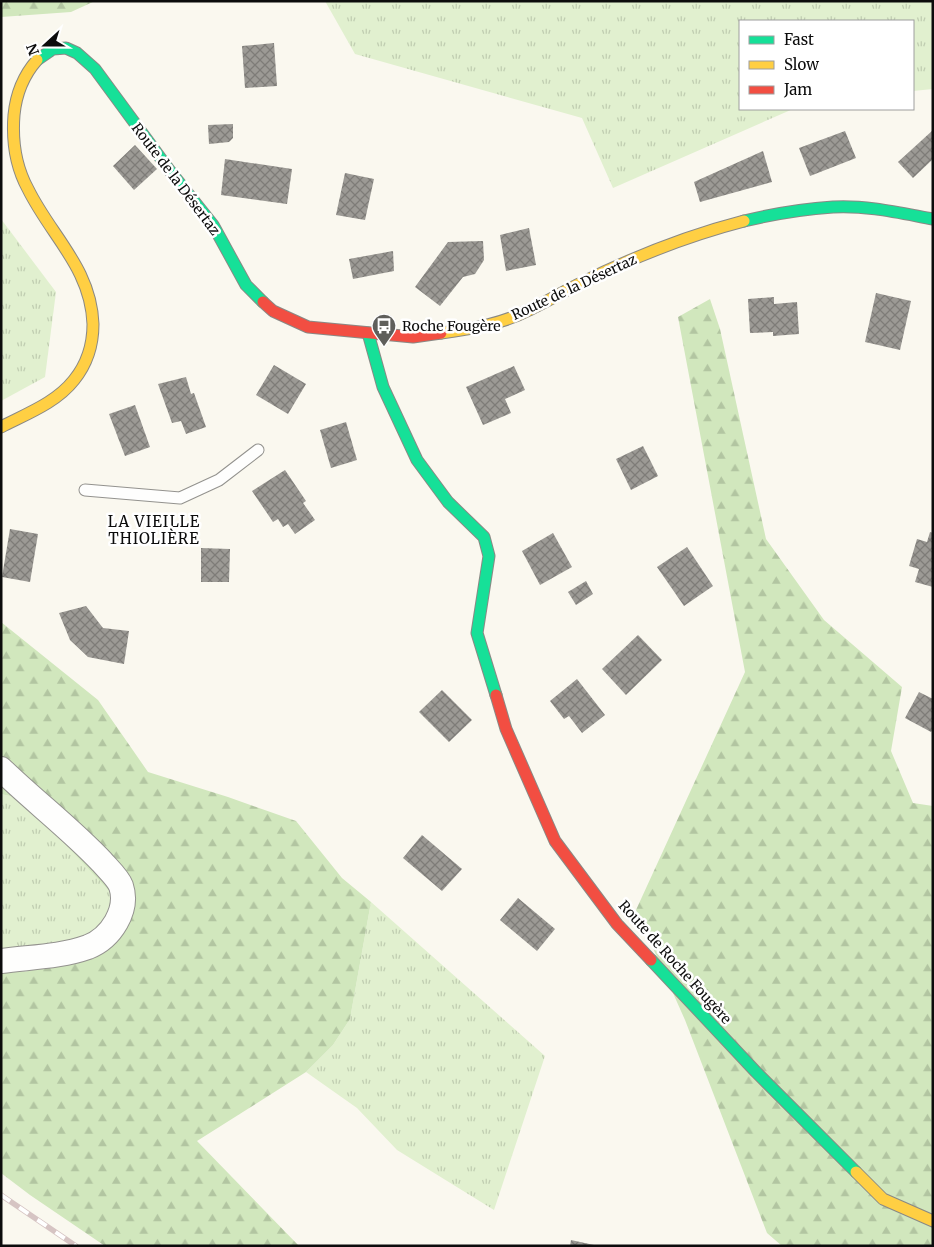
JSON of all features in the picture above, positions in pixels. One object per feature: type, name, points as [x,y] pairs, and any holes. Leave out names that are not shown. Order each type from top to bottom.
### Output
[{"type":"street","name":"Route de la Désertaz","points":[[1,427],[46,404],[76,380],[86,366],[93,333],[92,304],[86,281],[27,188],[19,165],[14,134],[15,99],[21,84],[28,71],[40,58],[53,49],[68,48],[82,56],[95,69],[170,171],[213,225],[246,285],[273,311],[308,328],[413,337],[480,328],[528,311],[576,286],[662,246],[710,230],[770,215],[834,207],[875,209],[933,220]]},
{"type":"street","name":"Route de Roche Fougère","points":[[368,334],[383,387],[417,460],[448,502],[484,537],[489,556],[477,633],[506,729],[556,841],[616,924],[756,1072],[883,1198],[933,1221]]},
{"type":"street","points":[[1,769],[86,845],[120,885],[124,903],[115,925],[102,940],[88,947],[41,957],[1,961]]},
{"type":"lane","points":[[84,490],[180,498],[219,480],[258,450]]},
{"type":"green space","points":[[1,1],[95,1],[71,12],[1,17]]},
{"type":"green space","points":[[325,1],[933,1],[933,89],[914,91],[914,20],[739,20],[739,110],[791,110],[613,188],[582,118],[355,54]]},
{"type":"green space","points":[[1,219],[56,292],[45,377],[1,401]]},
{"type":"green space","points":[[710,299],[720,329],[766,539],[824,620],[902,687],[891,751],[913,803],[933,806],[933,1246],[782,1246],[767,1233],[685,1020],[636,910],[745,672],[678,317]]},
{"type":"green space","points":[[1,622],[98,700],[148,772],[296,821],[342,878],[371,902],[350,1019],[333,1045],[306,1072],[197,1141],[299,1246],[105,1246],[1,1173],[1,970],[24,972],[91,955],[115,897],[23,799],[1,794]]},
{"type":"green space","points":[[1,794],[23,799],[116,897],[92,955],[24,972],[1,970]]},
{"type":"green space","points":[[371,902],[545,1056],[494,1210],[397,1150],[357,1108],[306,1072],[333,1045],[350,1019]]},
{"type":"building","points":[[274,43],[277,86],[245,88],[242,46]]},
{"type":"building","points":[[233,124],[233,138],[229,142],[209,144],[208,125]]},
{"type":"building","points":[[933,130],[933,159],[913,178],[898,162]]},
{"type":"building","points":[[845,131],[856,158],[810,176],[799,148]]},
{"type":"building","points":[[135,145],[157,169],[134,190],[113,166]]},
{"type":"building","points":[[763,151],[772,182],[700,202],[694,182]]},
{"type":"building","points":[[225,159],[292,169],[287,204],[221,195]]},
{"type":"building","points":[[345,173],[374,179],[365,220],[336,215]]},
{"type":"building","points":[[529,228],[536,265],[506,271],[500,235]]},
{"type":"building","points":[[483,241],[484,260],[475,274],[463,277],[440,306],[415,287],[448,242]]},
{"type":"building","points":[[393,251],[394,271],[353,279],[349,259]]},
{"type":"building","points":[[876,293],[911,301],[900,350],[865,342]]},
{"type":"building","points":[[774,297],[774,304],[797,302],[799,334],[773,336],[773,332],[750,333],[748,299]]},
{"type":"building","points":[[274,365],[306,384],[288,414],[256,395]]},
{"type":"building","points":[[514,366],[525,390],[505,399],[511,413],[483,425],[466,387]]},
{"type":"building","points":[[186,377],[191,394],[194,393],[206,427],[186,434],[181,421],[172,423],[158,384]]},
{"type":"building","points":[[135,405],[150,447],[125,456],[109,414]]},
{"type":"building","points":[[346,422],[357,460],[331,468],[320,430]]},
{"type":"building","points":[[643,446],[658,476],[631,490],[616,459]]},
{"type":"building","points":[[285,470],[306,501],[303,503],[315,520],[295,534],[288,524],[283,527],[278,519],[273,522],[252,491]]},
{"type":"building","points":[[10,529],[38,534],[30,582],[2,577]]},
{"type":"building","points":[[930,532],[933,533],[933,587],[915,582],[919,569],[909,566],[917,539],[927,542]]},
{"type":"building","points":[[553,533],[572,567],[540,585],[522,551]]},
{"type":"building","points":[[687,547],[713,586],[684,606],[657,567]]},
{"type":"building","points":[[201,548],[230,549],[229,582],[201,582]]},
{"type":"building","points":[[586,581],[593,594],[576,605],[568,592]]},
{"type":"building","points":[[86,606],[103,628],[129,631],[124,664],[88,657],[70,640],[59,613]]},
{"type":"building","points":[[638,635],[662,660],[626,695],[602,669]]},
{"type":"building","points":[[577,679],[605,715],[582,733],[569,716],[564,719],[550,701]]},
{"type":"building","points":[[442,690],[472,720],[449,742],[419,712]]},
{"type":"building","points":[[919,692],[933,699],[933,729],[931,732],[905,718]]},
{"type":"building","points":[[422,835],[462,869],[442,891],[403,858]]},
{"type":"building","points":[[518,898],[555,929],[537,951],[500,920]]},
{"type":"building","points":[[571,1240],[594,1245],[594,1246],[570,1246]]},
{"type":"railway","points":[[1,1195],[76,1246]]},
{"type":"traffic: fast","points":[[37,60],[53,49],[66,48],[77,53],[95,69],[170,171],[213,225],[246,285],[263,302]]},
{"type":"traffic: fast","points":[[744,221],[799,210],[845,207],[883,210],[933,219]]},
{"type":"traffic: fast","points":[[368,333],[383,387],[417,460],[448,502],[484,537],[489,556],[477,633],[496,695]]},
{"type":"traffic: fast","points":[[651,960],[756,1072],[856,1172]]},
{"type":"traffic: slow","points":[[1,427],[50,402],[67,388],[79,374],[86,361],[93,331],[91,304],[78,269],[28,189],[20,172],[14,144],[16,100],[24,79],[37,60]]},
{"type":"traffic: slow","points":[[441,333],[475,328],[519,315],[597,275],[638,257],[680,241],[744,221]]},
{"type":"traffic: slow","points":[[856,1172],[883,1199],[933,1221]]},
{"type":"traffic: jam","points":[[263,302],[273,311],[308,327],[413,337],[441,333]]},
{"type":"traffic: jam","points":[[496,695],[506,729],[555,841],[617,924],[651,960]]},
{"type":"place","name":"Roche Fougère","points":[[384,347]]},
{"type":"district","name":"LA VIEILLE THIOLIÈRE","points":[[154,530]]}]
